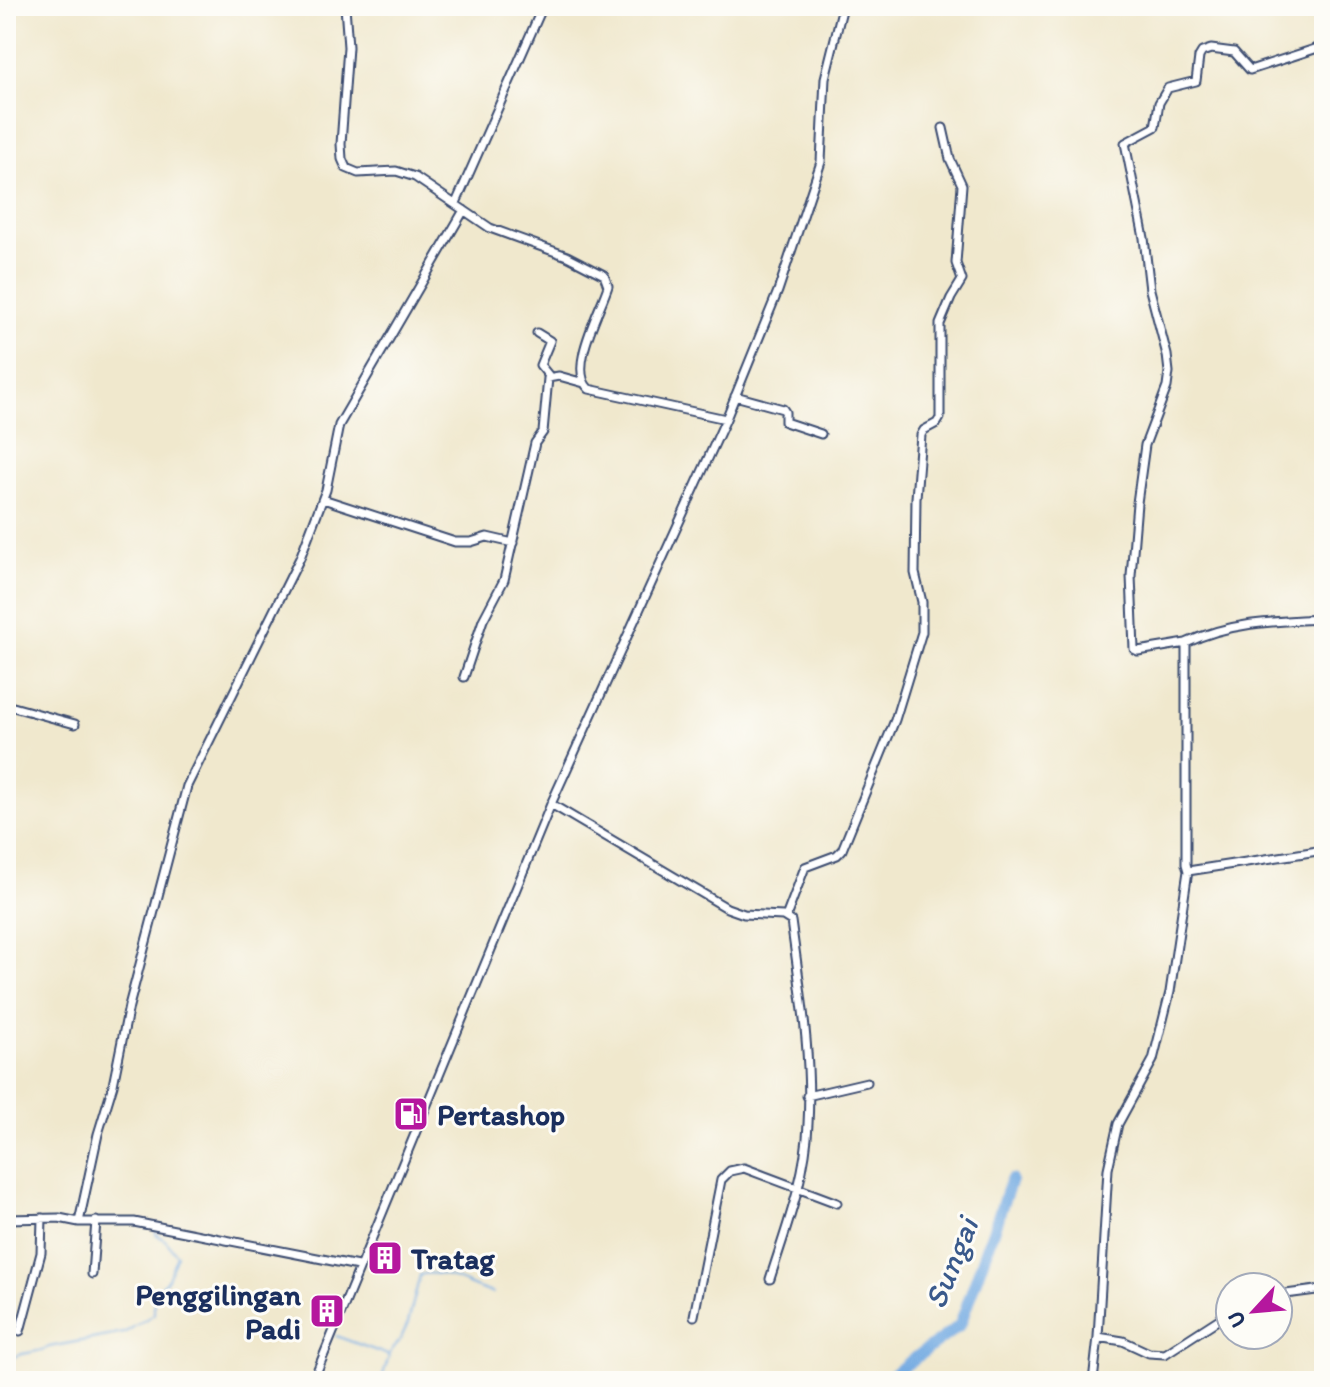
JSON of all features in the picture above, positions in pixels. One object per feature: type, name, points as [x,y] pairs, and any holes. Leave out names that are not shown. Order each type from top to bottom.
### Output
[{"type":"street","points":[[345,6],[348,47],[341,130],[344,166],[354,173],[396,171],[407,174],[456,203],[490,228],[567,256],[607,278],[608,286],[583,358],[581,378],[589,389],[726,419]]},
{"type":"street","points":[[456,203],[543,6]]},
{"type":"street","points":[[313,1381],[551,804],[726,419],[778,291],[821,162],[823,95],[843,6]]},
{"type":"street","points":[[1324,46],[1250,70],[1234,52],[1220,48],[1205,50],[1199,57],[1196,81],[1168,88],[1159,103],[1155,127],[1125,143],[1144,238],[1150,290],[1169,372],[1167,387],[1145,445],[1137,503],[1131,576],[1134,649],[1138,651],[1186,643],[1253,622],[1324,619]]},
{"type":"street","points":[[786,917],[805,867],[837,855],[842,850],[895,720],[922,632],[922,602],[915,573],[921,435],[940,418],[940,324],[962,280],[956,263],[962,185],[950,159],[943,128]]},
{"type":"street","points":[[79,1222],[129,1006],[183,796],[300,558],[323,499],[339,425],[464,210]]},
{"type":"street","points":[[464,677],[483,620],[488,616],[504,580],[535,443],[543,432],[549,376],[540,365],[550,341],[537,333]]},
{"type":"street","points":[[549,376],[584,383]]},
{"type":"street","points":[[735,396],[783,409],[785,422],[821,434]]},
{"type":"street","points":[[323,499],[455,542],[471,542],[487,537],[513,543]]},
{"type":"street","points":[[1093,1381],[1108,1169],[1118,1124],[1155,1052],[1170,992],[1188,871],[1186,643]]},
{"type":"street","points":[[6,705],[75,724]]},
{"type":"street","points":[[551,804],[727,908],[744,914],[786,917],[791,921],[806,1045],[808,1124],[799,1187],[770,1279]]},
{"type":"street","points":[[1188,871],[1324,850]]},
{"type":"street","points":[[807,1096],[867,1082]]},
{"type":"street","points":[[694,1316],[721,1180],[730,1171],[744,1168],[837,1203]]},
{"type":"street","points":[[20,1331],[41,1253],[42,1218]]},
{"type":"street","points":[[6,1219],[134,1222],[224,1237],[358,1266]]},
{"type":"street","points":[[92,1274],[96,1221]]},
{"type":"street","points":[[1294,1293],[1324,1289]]},
{"type":"street","points":[[1098,1337],[1123,1341],[1149,1353],[1165,1354],[1214,1322]]},
{"type":"waterway","name":"Sungai","points":[[884,1381],[960,1325],[1011,1180]]},
{"type":"waterway","points":[[6,1362],[49,1347],[124,1333],[154,1314],[154,1297],[168,1278],[177,1255],[156,1234],[156,1230]]},
{"type":"waterway","points":[[336,1336],[388,1355],[408,1323],[420,1275],[448,1276],[493,1293]]},
{"type":"waterway","points":[[381,1381],[389,1356]]},
{"type":"place","name":"Pertashop","points":[[411,1114]]},
{"type":"place","name":"Tratag","points":[[385,1258]]},
{"type":"place","name":"Penggilingan Padi","points":[[327,1311]]}]
